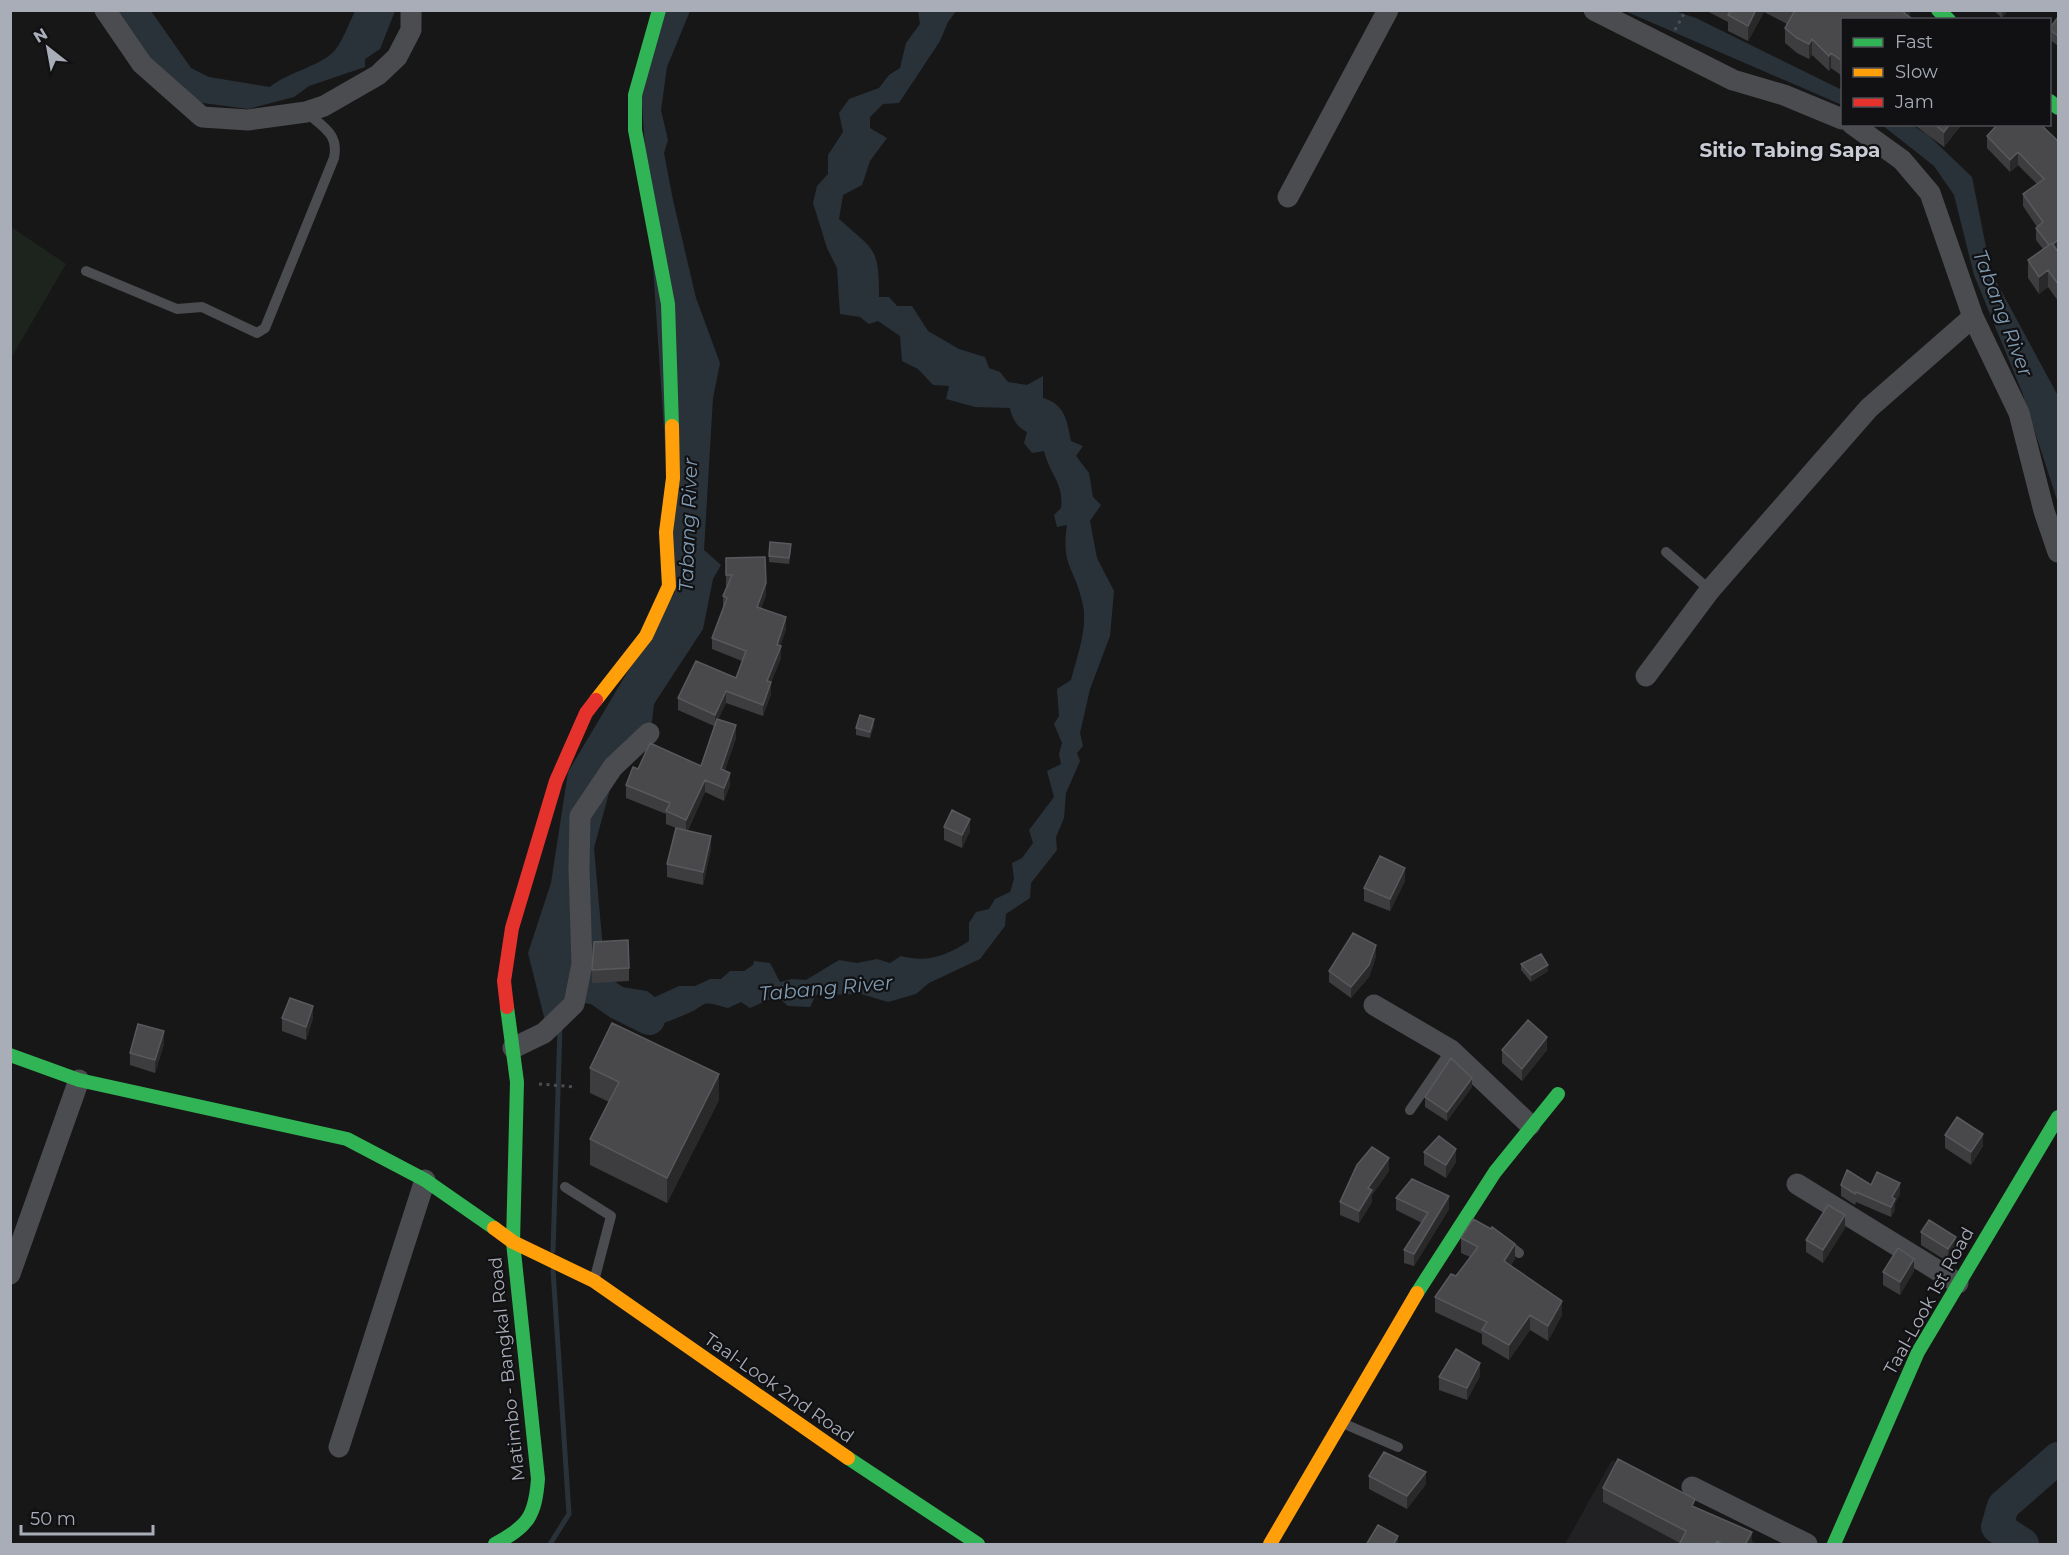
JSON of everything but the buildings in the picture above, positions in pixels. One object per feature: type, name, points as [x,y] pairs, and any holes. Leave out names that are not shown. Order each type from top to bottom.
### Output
[{"type":"street","points":[[105,10],[142,64],[202,117],[248,120],[306,112],[324,106],[378,75],[397,57],[411,30],[411,10]]},
{"type":"street","name":"Matimbo - Bangkal Road","points":[[495,1545],[520,1530],[536,1508],[538,1479],[517,1244],[518,1045],[504,981],[512,928],[556,781],[586,713],[646,636],[669,586],[666,532],[673,468],[668,304],[635,130],[635,95],[659,10]]},
{"type":"street","points":[[1288,197],[1388,10]]},
{"type":"street","points":[[1594,10],[1733,80],[1784,95],[1841,119]]},
{"type":"street","points":[[1855,126],[1902,160],[1930,193],[1973,317],[2019,413],[2044,510],[2058,552]]},
{"type":"street","points":[[1646,676],[1710,590],[1869,408],[1973,317]]},
{"type":"street","points":[[518,1045],[544,1033],[574,1004],[582,964],[580,816],[613,767],[649,734]]},
{"type":"street","points":[[1374,1005],[1451,1050],[1530,1125]]},
{"type":"street","name":"Taal-Look 2nd Road","points":[[10,1055],[79,1080],[347,1139],[424,1180],[517,1244],[594,1281],[855,1463],[978,1545]]},
{"type":"street","points":[[10,1274],[79,1080]]},
{"type":"street","points":[[1270,1545],[1340,1422],[1469,1215],[1530,1125],[1558,1094]]},
{"type":"street","name":"Taal-Look 1st Road","points":[[1834,1545],[1917,1352],[2058,1117]]},
{"type":"street","points":[[339,1447],[424,1180]]},
{"type":"street","points":[[1797,1184],[1958,1283]]},
{"type":"street","points":[[1692,1487],[1807,1545]]},
{"type":"lane","points":[[86,271],[177,309],[202,307],[257,333],[265,328],[334,158],[337,145],[333,136],[306,112]]},
{"type":"lane","points":[[1666,552],[1710,590]]},
{"type":"lane","points":[[1410,1110],[1451,1050]]},
{"type":"lane","points":[[565,1187],[611,1216],[594,1281]]},
{"type":"lane","points":[[1492,1232],[1519,1252]]},
{"type":"lane","points":[[1340,1422],[1398,1447]]},
{"type":"path","points":[[1673,35],[1686,10]]},
{"type":"path","points":[[517,1082],[576,1087]]},
{"type":"shaded area","points":[[11,227],[66,264],[11,358]]},
{"type":"shaded area","points":[[1612,1460],[1758,1544],[1565,1544]]},
{"type":"water","points":[[111,11],[151,11],[191,68],[209,77],[270,87],[330,55],[342,40],[355,11],[395,11],[380,49],[365,59],[365,67],[309,86],[294,97],[248,109],[203,103],[191,99],[149,58]]},
{"type":"water","points":[[665,11],[690,11],[667,67],[661,110],[668,140],[664,153],[673,200],[696,298],[720,363],[713,398],[704,550],[721,565],[713,579],[703,629],[654,704],[652,722],[612,782],[594,848],[606,983],[590,1004],[583,1003],[546,1025],[528,953],[551,883],[568,772],[675,592],[641,89]]},
{"type":"water","points":[[918,11],[956,11],[948,22],[940,41],[899,103],[883,104],[870,117],[870,128],[887,138],[870,161],[862,185],[843,195],[839,219],[873,251],[878,268],[879,297],[889,297],[897,306],[912,306],[928,331],[959,349],[985,357],[989,368],[1000,372],[1008,382],[1027,385],[1043,376],[1043,398],[1056,404],[1064,414],[1071,441],[1083,446],[1076,456],[1089,473],[1093,497],[1101,505],[1090,521],[1097,558],[1114,591],[1110,636],[1090,689],[1080,733],[1083,746],[1077,753],[1080,761],[1066,793],[1064,818],[1056,837],[1057,850],[1031,883],[1030,898],[1006,914],[1005,926],[980,959],[929,983],[916,994],[888,1002],[861,994],[816,995],[810,1007],[788,1006],[777,996],[750,1008],[741,1002],[728,1008],[707,1004],[670,1021],[637,1026],[617,1016],[609,1005],[622,987],[647,991],[655,997],[679,986],[695,986],[710,979],[721,979],[730,971],[744,971],[753,965],[754,961],[770,963],[780,982],[792,979],[806,980],[839,960],[857,963],[877,959],[890,963],[901,956],[919,959],[936,957],[961,946],[969,941],[969,923],[976,912],[989,909],[995,899],[1010,892],[1014,879],[1012,863],[1022,858],[1033,843],[1029,830],[1054,797],[1047,771],[1061,764],[1059,754],[1062,743],[1054,724],[1059,716],[1057,689],[1071,680],[1084,621],[1079,589],[1067,558],[1067,525],[1057,527],[1054,515],[1061,508],[1059,485],[1044,451],[1032,453],[1024,443],[1027,432],[1015,422],[1010,408],[975,407],[946,399],[949,386],[933,385],[918,369],[902,361],[900,336],[878,321],[869,324],[860,317],[840,314],[837,268],[827,248],[813,203],[817,186],[828,174],[828,155],[843,132],[839,113],[849,99],[879,88],[889,75],[900,68],[906,43],[920,24]]},
{"type":"water","points":[[1625,11],[1675,11],[1696,18],[1841,90],[1841,105]]},
{"type":"water","points":[[1883,126],[1914,126],[1928,135],[1972,177],[1991,272],[2057,394],[2058,503],[2022,392],[1974,275],[1954,195],[1934,166]]},
{"type":"waterway","name":"Tabang River","points":[[568,963],[570,970],[619,1004],[649,1019]]},
{"type":"waterway","points":[[553,1251],[560,1027]]},
{"type":"waterway","points":[[550,1544],[569,1514],[553,1270]]},
{"type":"waterway","name":"Tabang River","points":[[2023,1544],[1997,1527],[2003,1506],[2058,1458]]},
{"type":"traffic: fast","points":[[659,10],[635,95],[635,130],[668,304],[672,426]]},
{"type":"traffic: fast","points":[[1938,10],[1947,18]]},
{"type":"traffic: fast","points":[[2051,102],[2058,108]]},
{"type":"traffic: fast","points":[[495,1544],[515,1532],[528,1519],[535,1503],[538,1479],[513,1242],[517,1082],[507,1007]]},
{"type":"traffic: fast","points":[[10,1055],[79,1080],[347,1139],[425,1180],[494,1228]]},
{"type":"traffic: fast","points":[[1417,1293],[1495,1172],[1558,1094]]},
{"type":"traffic: fast","points":[[1834,1544],[1918,1352],[2058,1117]]},
{"type":"traffic: fast","points":[[848,1458],[978,1544]]},
{"type":"traffic: slow","points":[[596,700],[646,636],[669,586],[666,532],[673,478],[672,426]]},
{"type":"traffic: slow","points":[[494,1228],[513,1242],[594,1281],[848,1458]]},
{"type":"traffic: slow","points":[[1270,1544],[1417,1293]]},
{"type":"traffic: jam","points":[[507,1007],[504,981],[512,928],[556,781],[586,713],[596,700]]},
{"type":"district","name":"Sitio Tabing Sapa","points":[[1790,150]]}]
